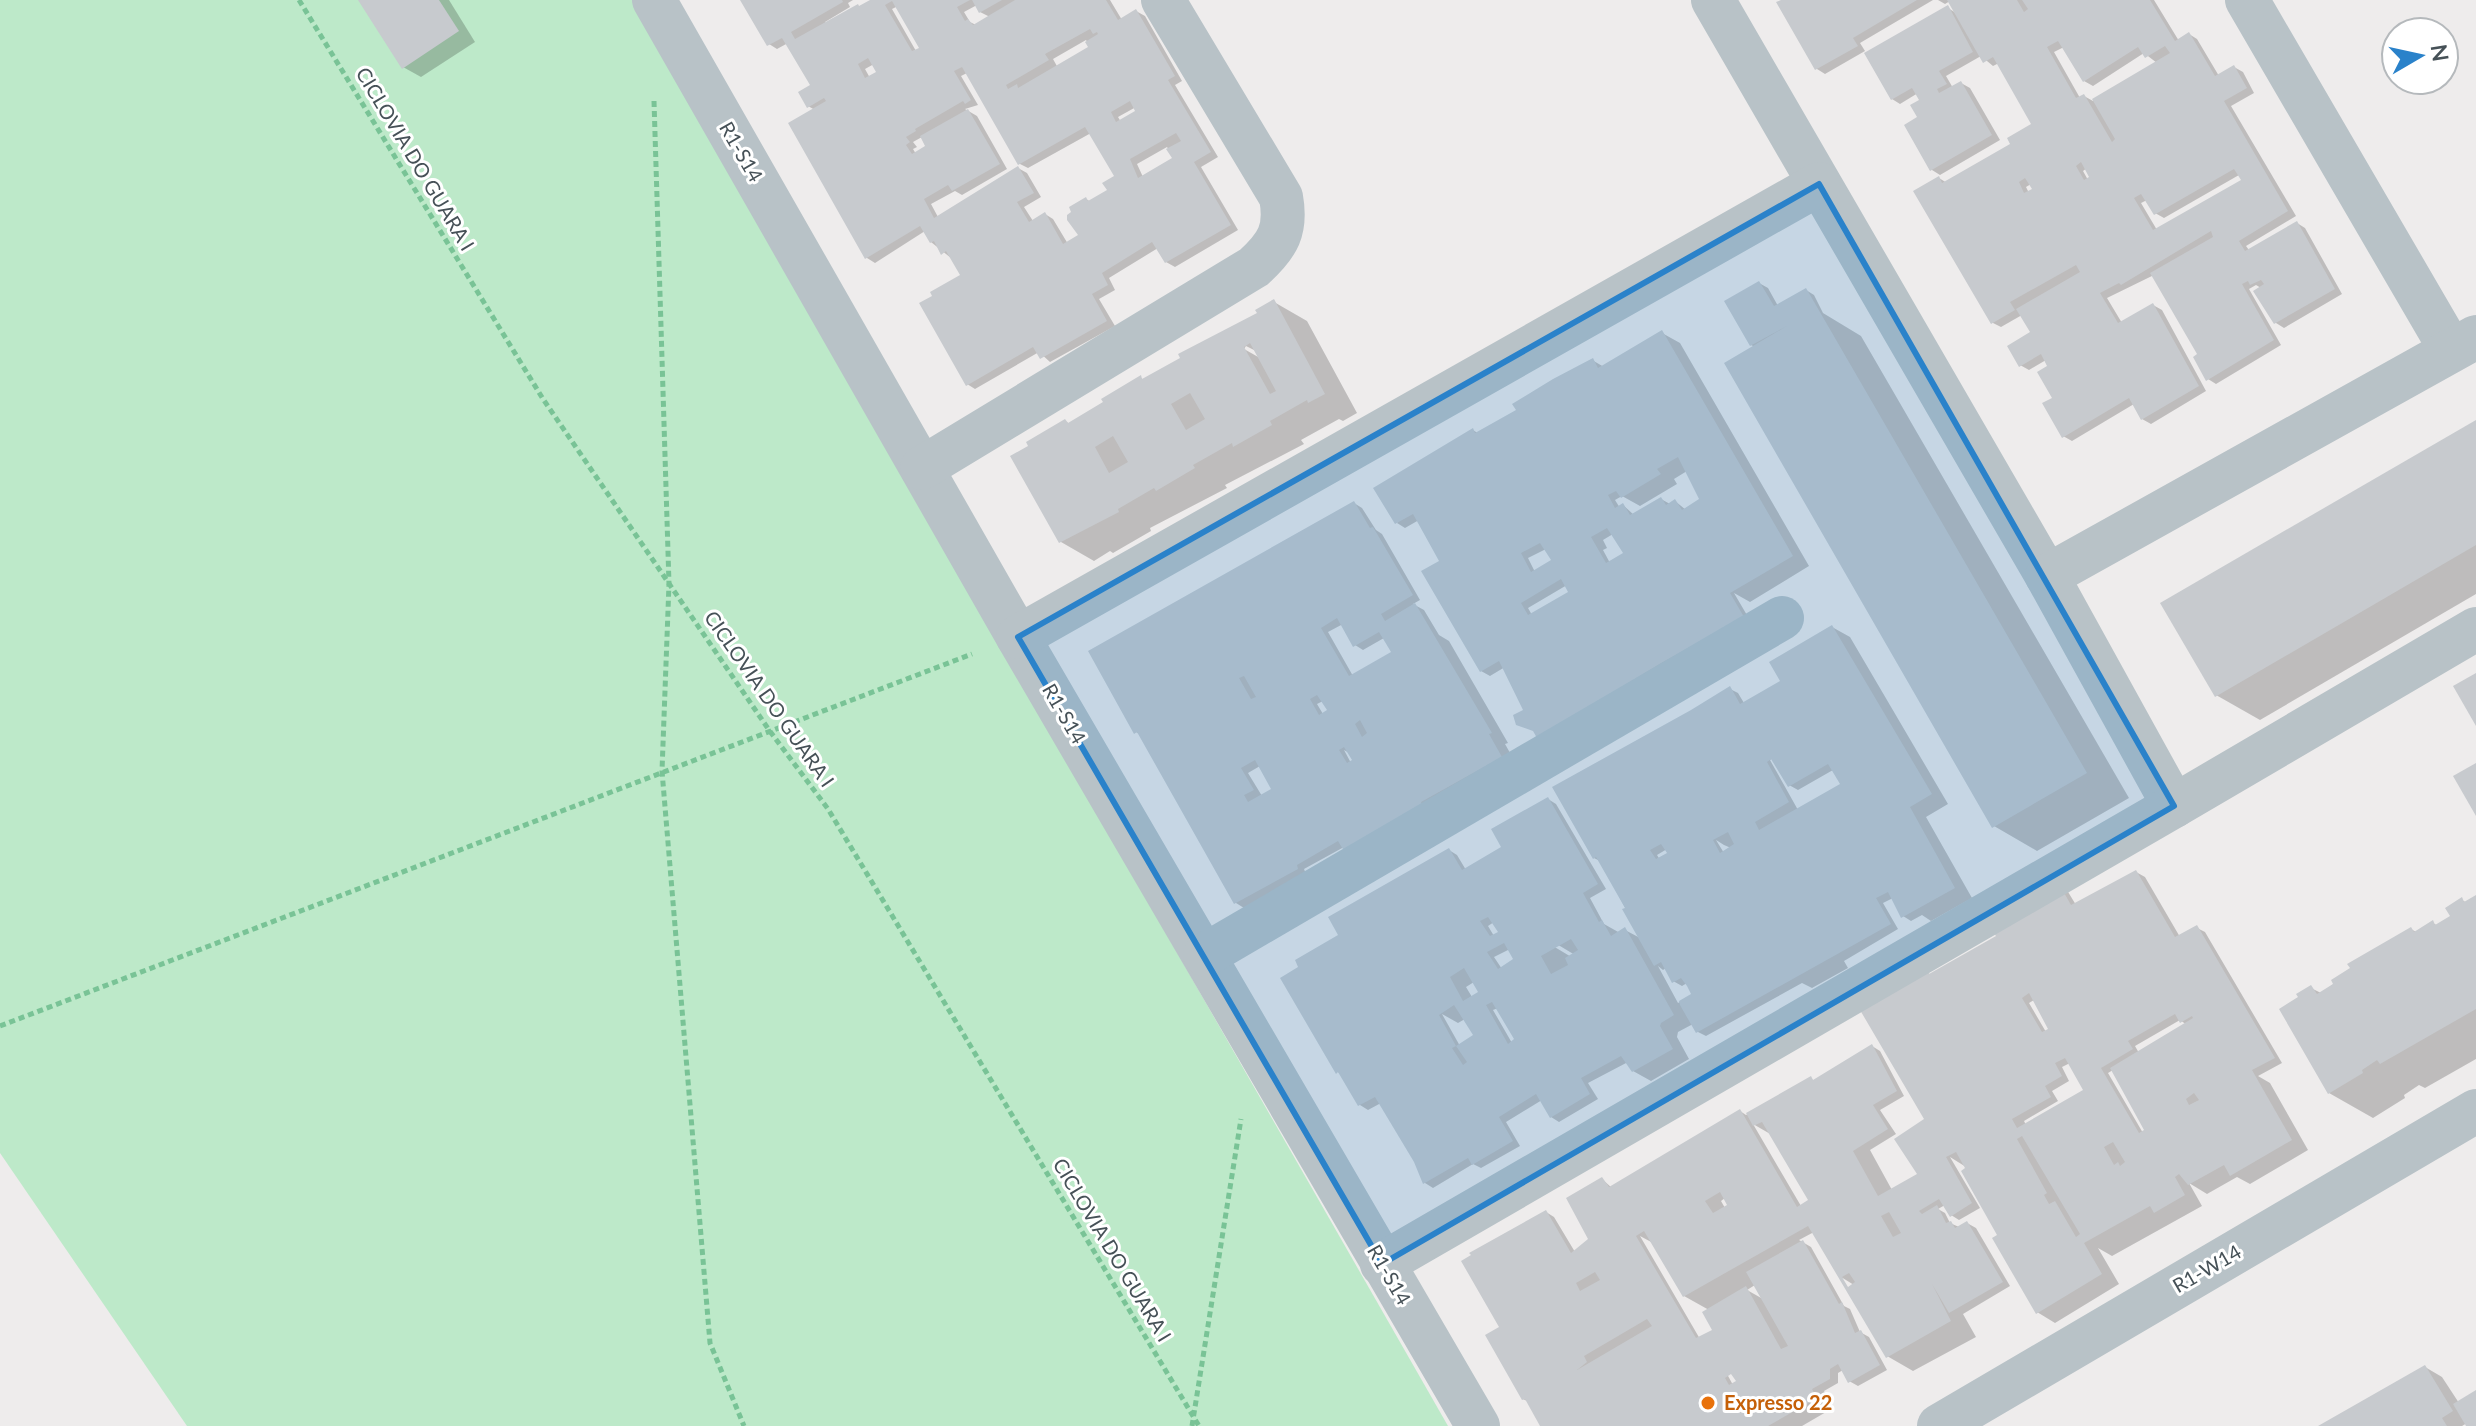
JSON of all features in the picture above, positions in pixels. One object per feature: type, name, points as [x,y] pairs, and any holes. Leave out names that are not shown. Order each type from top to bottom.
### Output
[{"type":"street","name":"R1-S14","points":[[654,0],[1018,637],[1478,1426]]},
{"type":"street","points":[[922,468],[1254,267],[1270,253],[1280,234],[1284,216],[1281,197],[1163,0]]},
{"type":"street","points":[[1713,0],[2047,576],[2174,806]]},
{"type":"street","points":[[2047,576],[2464,344],[2247,0]]},
{"type":"street","points":[[1018,637],[1819,184]]},
{"type":"street","points":[[1205,955],[1782,618]]},
{"type":"street","points":[[1382,1264],[2476,629]]},
{"type":"street","name":"R1-W14","points":[[1939,1426],[2476,1111]]},
{"type":"path","name":"CICLOVIA DO GUARA I","points":[[299,0],[543,399],[769,730],[828,809],[1199,1426]]},
{"type":"path","points":[[654,95],[669,584],[662,771],[710,1343],[744,1426]]},
{"type":"path","points":[[0,1026],[1018,637]]},
{"type":"path","points":[[1192,1426],[1241,1118]]},
{"type":"highlighted area","points":[[1819,184],[2174,806],[1382,1264],[1018,637]]},
{"type":"green space","points":[[0,0],[632,0],[1448,1426],[187,1426],[0,1153]]},
{"type":"building","points":[[358,0],[439,0],[459,31],[402,69]]},
{"type":"building","points":[[740,0],[842,0],[791,32],[795,39],[870,0],[970,0],[957,7],[965,21],[968,19],[973,25],[1015,0],[1106,0],[1118,20],[1136,9],[1175,76],[1168,80],[1211,152],[1194,162],[1231,225],[1165,263],[1152,242],[1102,273],[1108,285],[1092,294],[1107,321],[1040,359],[1033,347],[966,386],[919,303],[932,296],[930,292],[960,275],[946,251],[941,255],[934,241],[930,243],[920,226],[865,259],[788,123],[826,101],[824,98],[807,108],[798,92],[810,85],[782,38],[767,46]],"holes":[[[892,1],[919,48],[912,51],[885,5]],[[1090,29],[1093,34],[1097,32],[1085,42],[1088,47],[1018,88],[1017,84],[1008,89],[1006,85],[1049,60],[1045,54]],[[868,58],[876,72],[865,78],[858,64]],[[962,67],[1018,165],[1085,127],[1114,176],[1102,183],[1107,190],[1069,207],[1071,212],[1067,220],[1078,235],[1063,244],[1045,212],[1029,222],[1017,202],[1034,193],[1018,166],[934,218],[924,199],[948,185],[952,191],[1000,164],[968,109],[920,136],[925,146],[912,154],[906,145],[910,142],[906,137],[963,101],[965,104],[971,100],[954,71]],[[1130,101],[1135,111],[1116,122],[1111,112]],[[1176,133],[1181,141],[1166,149],[1172,158],[1138,178],[1130,159]]]},
{"type":"building","points":[[972,0],[1002,0],[979,13]]},
{"type":"building","points":[[1917,0],[1853,38],[1858,46],[1815,70],[1776,2]]},
{"type":"building","points":[[1947,0],[2017,0],[2024,12],[2028,9],[2022,0],[2150,0],[2175,41],[2189,32],[2215,76],[2234,65],[2247,88],[2224,101],[2288,211],[2239,241],[2245,251],[2297,221],[2335,289],[2274,324],[2253,291],[2264,284],[2261,280],[2250,285],[2248,281],[2242,284],[2274,340],[2206,381],[2193,357],[2197,354],[2150,273],[2213,237],[2211,231],[2121,285],[2119,283],[2100,293],[2118,323],[2153,303],[2199,386],[2141,420],[2129,398],[2062,438],[2042,403],[2052,398],[2037,372],[2047,366],[2041,354],[2019,367],[2007,346],[2030,332],[2016,309],[2080,272],[2076,265],[2010,302],[2015,310],[1991,324],[1913,191],[1939,176],[1942,183],[2010,144],[2007,138],[2031,124],[1993,57],[1983,63]],"holes":[[[2058,41],[2083,82],[2138,47],[2145,58],[2165,46],[2170,53],[2092,99],[2115,139],[2112,142],[2084,94],[2076,98],[2047,47]],[[2081,162],[2089,177],[2084,180],[2076,166]],[[2234,169],[2241,180],[2153,230],[2134,198],[2141,194],[2154,215]],[[2025,178],[2032,189],[2024,193],[2019,182]]]},
{"type":"building","points":[[1948,5],[1973,52],[1939,71],[1947,84],[1937,89],[1939,93],[1961,81],[1992,135],[1930,171],[1904,125],[1917,117],[1910,105],[1919,100],[1912,88],[1891,100],[1864,53]]},
{"type":"building","points":[[1759,281],[1774,306],[1806,288],[2087,773],[1992,828],[1724,363],[1787,326],[1750,346],[1724,301]]},
{"type":"building","points":[[1274,299],[1325,394],[1308,403],[1307,400],[1270,421],[1272,425],[1233,447],[1232,443],[1156,491],[1154,488],[1118,509],[1119,512],[1059,543],[1010,456],[1028,446],[1026,442],[1065,419],[1068,423],[1141,375],[1142,379],[1180,358],[1178,354],[1257,313],[1255,310]],"holes":[[[1250,343],[1276,391],[1270,394],[1244,347]],[[1190,393],[1205,419],[1186,430],[1171,404]],[[1113,436],[1128,462],[1109,473],[1095,447]]]},
{"type":"building","points":[[1662,330],[1793,556],[1730,593],[1744,617],[1537,738],[1533,731],[1516,725],[1513,715],[1523,710],[1499,661],[1480,672],[1421,571],[1439,561],[1413,514],[1395,524],[1373,488],[1473,428],[1475,433],[1516,410],[1512,404],[1553,379],[1593,358],[1598,368]],"holes":[[[1678,457],[1699,499],[1682,510],[1675,499],[1666,505],[1661,497],[1630,515],[1623,503],[1615,508],[1608,495],[1616,491],[1621,498],[1661,474],[1657,469]],[[1607,528],[1623,553],[1606,563],[1591,537]],[[1540,543],[1551,560],[1531,572],[1521,553]],[[1561,579],[1568,592],[1528,615],[1521,603]]]},
{"type":"building","points":[[2476,420],[2476,545],[2215,697],[2160,603]]},
{"type":"building","points":[[1354,501],[1413,595],[1381,614],[1385,621],[1415,603],[1492,733],[1489,734],[1502,757],[1421,802],[1422,805],[1344,851],[1338,841],[1297,865],[1298,869],[1234,904],[1088,651]],"holes":[[[1337,618],[1353,647],[1379,632],[1391,652],[1349,676],[1321,628]],[[1244,676],[1256,697],[1251,699],[1239,678]],[[1317,695],[1327,710],[1319,715],[1310,699]],[[1360,720],[1367,733],[1362,737],[1355,724]],[[1344,747],[1352,760],[1347,763],[1339,750]],[[1255,760],[1271,789],[1248,802],[1244,795],[1254,790],[1241,768]]]},
{"type":"building","points":[[1832,625],[1932,794],[1910,807],[1955,888],[1901,918],[1888,892],[1876,898],[1891,924],[1696,1033],[1679,1001],[1691,994],[1687,986],[1681,978],[1672,983],[1661,962],[1654,966],[1596,857],[1593,859],[1552,787],[1730,686],[1740,704],[1780,681],[1769,662]],"holes":[[[1771,759],[1788,787],[1828,764],[1840,784],[1759,830],[1755,822],[1789,802],[1767,762]],[[1728,832],[1734,844],[1720,853],[1713,840]],[[1661,844],[1667,853],[1656,859],[1650,850]]]},
{"type":"building","points":[[2476,673],[2476,726],[2453,686]]},
{"type":"building","points":[[2476,763],[2476,816],[2453,776]]},
{"type":"building","points":[[1548,797],[1598,884],[1583,893],[1599,922],[1602,920],[1611,936],[1625,927],[1674,1015],[1660,1026],[1673,1049],[1632,1072],[1621,1056],[1581,1078],[1590,1094],[1550,1118],[1536,1094],[1499,1117],[1513,1141],[1472,1165],[1468,1158],[1423,1184],[1414,1162],[1375,1097],[1358,1106],[1280,978],[1298,967],[1295,960],[1338,935],[1328,917],[1449,848],[1462,870],[1501,847],[1491,829]],"holes":[[[1488,917],[1498,932],[1490,936],[1480,921]],[[1571,939],[1578,950],[1565,958],[1568,965],[1551,974],[1541,956]],[[1504,943],[1513,959],[1498,969],[1487,952]],[[1464,968],[1478,992],[1463,1001],[1450,977]],[[1492,1002],[1514,1039],[1508,1044],[1486,1005]],[[1454,1005],[1473,1035],[1456,1046],[1439,1015]],[[1456,1046],[1467,1062],[1463,1065],[1452,1048]]]},
{"type":"building","points":[[2136,870],[2175,937],[2197,925],[2275,1058],[2252,1070],[2292,1140],[2230,1176],[2224,1165],[2188,1185],[2179,1174],[2175,1177],[2185,1195],[2154,1213],[2150,1206],[2084,1243],[2102,1274],[2036,1314],[1992,1238],[1997,1235],[1961,1171],[1965,1168],[1956,1152],[1946,1157],[1972,1203],[1950,1217],[1939,1199],[1919,1211],[1922,1214],[1937,1205],[1946,1223],[1951,1221],[1955,1228],[1967,1221],[2003,1282],[1949,1313],[1932,1284],[1951,1321],[1886,1358],[1808,1226],[1683,1297],[1644,1231],[1636,1236],[1696,1338],[1712,1330],[1702,1312],[1746,1286],[1781,1349],[1788,1346],[1746,1272],[1803,1240],[1839,1304],[1842,1302],[1855,1333],[1861,1330],[1880,1365],[1848,1383],[1838,1364],[1830,1369],[1830,1379],[1812,1389],[1817,1398],[1768,1426],[1540,1426],[1485,1335],[1499,1327],[1461,1261],[1471,1255],[1469,1253],[1546,1210],[1571,1253],[1588,1239],[1566,1198],[1602,1177],[1609,1187],[1740,1109],[1797,1207],[1808,1200],[1762,1122],[1753,1126],[1746,1113],[1811,1076],[1813,1080],[1872,1044],[1897,1091],[1873,1105],[1888,1129],[1853,1151],[1878,1196],[1917,1174],[1894,1139],[1924,1119],[1860,1010],[1927,970],[1929,974],[1996,936],[1993,932],[2054,875],[2071,905]],"holes":[[[2029,993],[2048,1029],[2042,1032],[2022,998]],[[2175,1014],[2180,1023],[2192,1016],[2110,1068],[2144,1130],[2139,1133],[2101,1068],[2133,1049],[2128,1041]],[[2065,1058],[2083,1090],[2017,1128],[2012,1119],[2051,1097],[2045,1086],[2062,1076],[2055,1063]],[[2194,1093],[2199,1100],[2189,1105],[2186,1099]],[[2022,1136],[2080,1234],[2076,1237],[2055,1201],[2049,1204],[2044,1195],[2047,1193],[2017,1139]],[[2113,1142],[2125,1162],[2120,1166],[2118,1162],[2114,1165],[2104,1147]],[[1720,1192],[1727,1205],[1713,1213],[1705,1201]],[[1889,1212],[1901,1233],[1893,1237],[1881,1216]],[[1595,1272],[1600,1280],[1580,1291],[1576,1283]],[[1849,1273],[1855,1282],[1848,1287],[1842,1277]],[[1647,1319],[1652,1326],[1577,1370],[1587,1362],[1584,1356]],[[1731,1374],[1736,1381],[1729,1385],[1725,1378]]]},
{"type":"building","points":[[2476,895],[2476,1009],[2380,1064],[2377,1060],[2362,1070],[2363,1073],[2328,1094],[2279,1009],[2311,985],[2317,994],[2350,968],[2347,964],[2411,927],[2414,932],[2433,920],[2435,925],[2450,916],[2445,908],[2462,897],[2464,902]]},
{"type":"building","points":[[2425,1365],[2453,1411],[2442,1418],[2447,1426],[2318,1426]]},
{"type":"building","points":[[2476,1390],[2476,1426],[2466,1426],[2453,1404]]},
{"type":"place","name":"Expresso 22","points":[[1708,1403]]}]
